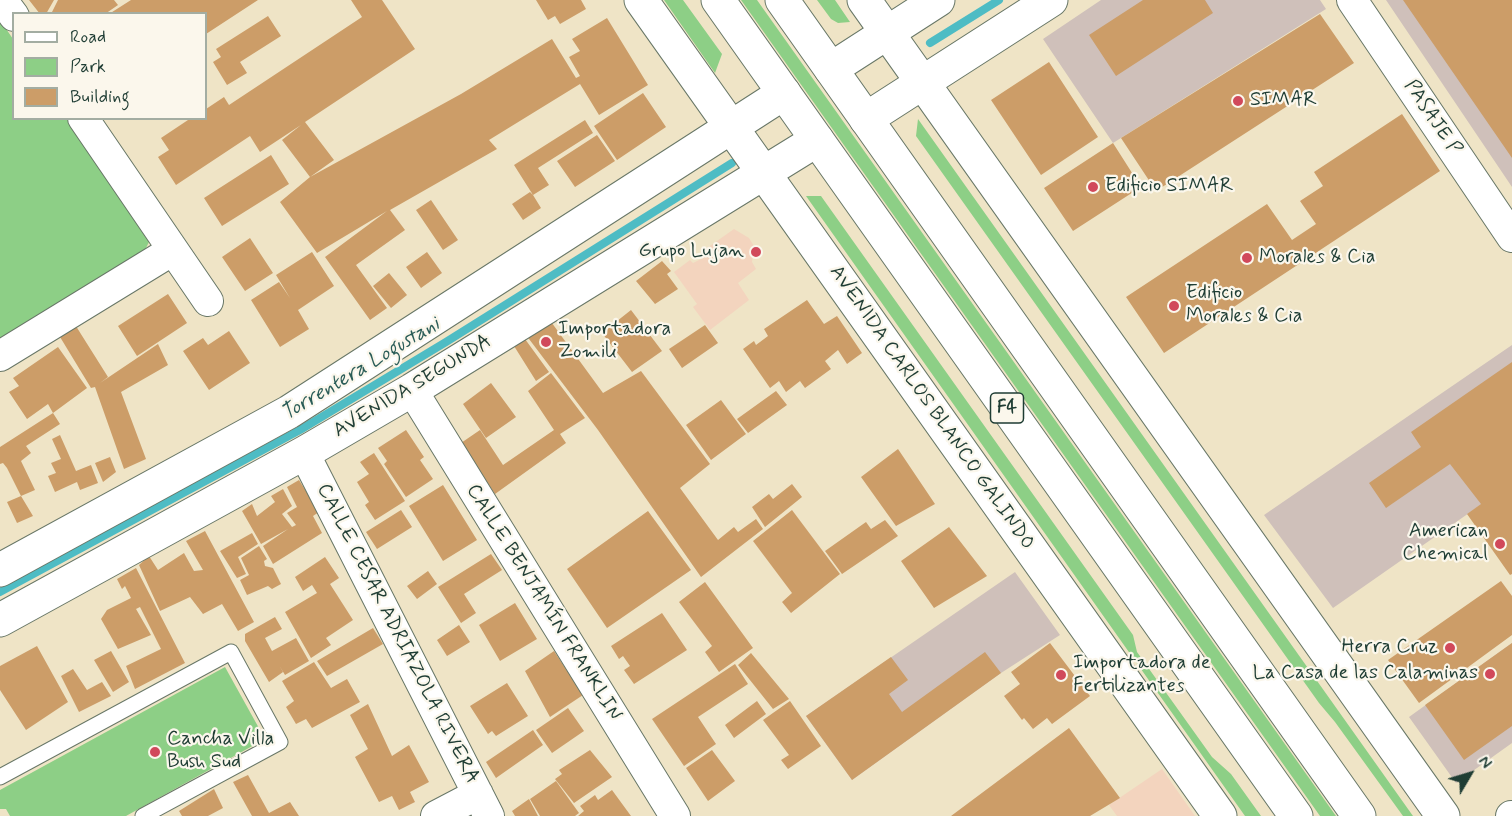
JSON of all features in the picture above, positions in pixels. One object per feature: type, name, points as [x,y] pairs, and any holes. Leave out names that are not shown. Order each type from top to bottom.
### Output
[{"type":"main road","name":"AVENIDA CARLOS BLANCO GALINDO","points":[[641,0],[1220,816]]},
{"type":"main road","name":"F4","points":[[718,0],[1296,816]]},
{"type":"main road","points":[[782,0],[1359,816]]},
{"type":"main road","points":[[864,0],[1443,816]]},
{"type":"main road","points":[[831,69],[938,0]]},
{"type":"main road","points":[[866,119],[1051,0]]},
{"type":"main road","points":[[0,570],[289,412],[784,93]]},
{"type":"main road","name":"AVENIDA SEGUNDA","points":[[0,620],[304,453],[412,390],[817,140]]},
{"type":"street","points":[[3,0],[12,13]]},
{"type":"street","name":"PASAJE P","points":[[1352,0],[1512,237]]},
{"type":"street","points":[[84,120],[208,301]]},
{"type":"street","points":[[0,356],[173,250]]},
{"type":"street","name":"CALLE BENJAMÍN FRANKLIN","points":[[412,390],[675,816]]},
{"type":"street","name":"CALLE CESAR ADRIAZOLA RIVERA","points":[[304,453],[484,805]]},
{"type":"street","points":[[436,816],[484,805]]},
{"type":"lane","points":[[0,777],[231,652],[280,742],[143,816]]},
{"type":"shaded area","points":[[1101,0],[1320,0],[1326,9],[1113,143],[1043,39]]},
{"type":"shaded area","points":[[1386,0],[1512,0],[1512,187]]},
{"type":"shaded area","points":[[734,229],[749,238],[754,246],[752,262],[756,269],[738,283],[749,300],[710,330],[693,307],[697,304],[674,272],[690,260],[693,263],[703,258],[700,253]]},
{"type":"shaded area","points":[[1512,345],[1512,483],[1333,608],[1264,515]]},
{"type":"shaded area","points":[[1015,572],[1060,635],[1001,673],[852,780],[806,716]]},
{"type":"shaded area","name":"La Casa de las Calaminas","points":[[1512,643],[1512,743],[1456,783],[1409,717]]},
{"type":"shaded area","points":[[1162,769],[1195,816],[1117,816],[1109,805]]},
{"type":"green space","points":[[664,0],[683,0],[722,54],[715,73]]},
{"type":"green space","points":[[741,0],[757,0],[1336,816],[1320,816]]},
{"type":"green space","points":[[817,0],[835,0],[850,22],[838,23],[831,19]]},
{"type":"green space","points":[[0,20],[12,38],[12,120],[68,120],[150,240],[142,256],[0,345]]},
{"type":"green space","points":[[918,119],[1413,816],[1403,816],[1319,703],[916,136]]},
{"type":"green space","points":[[806,196],[821,196],[1133,635],[1137,652],[1212,757],[1231,774],[1261,816],[1245,816]]},
{"type":"green space","points":[[225,667],[265,739],[126,816],[10,816],[6,809],[0,809],[0,790]]},
{"type":"building","points":[[29,0],[54,0],[47,12],[38,12]]},
{"type":"building","points":[[58,0],[114,0],[118,5],[108,12],[52,12]]},
{"type":"building","points":[[131,0],[258,0],[207,33],[207,12],[112,12]]},
{"type":"building","points":[[351,0],[382,0],[415,49],[305,122],[334,160],[310,177],[282,140],[301,125],[260,152],[250,136],[176,185],[158,157],[169,150],[161,138],[188,120],[207,120],[207,108],[224,97],[229,105],[362,17]]},
{"type":"building","points":[[536,0],[581,0],[586,9],[560,24],[555,16],[548,20]]},
{"type":"building","points":[[1143,0],[1205,0],[1213,13],[1116,76],[1089,35]]},
{"type":"building","points":[[1403,0],[1512,0],[1512,158]]},
{"type":"building","points":[[1320,14],[1354,63],[1156,191],[1121,138]]},
{"type":"building","points":[[268,16],[281,36],[240,62],[247,73],[227,85],[213,62],[221,57],[216,49]]},
{"type":"building","points":[[607,18],[648,85],[599,115],[580,84],[489,140],[497,149],[390,210],[405,230],[356,265],[387,308],[370,320],[325,257],[387,211],[317,253],[280,202],[310,177],[461,94],[552,39],[576,78],[580,76],[569,57],[580,51],[572,39]]},
{"type":"building","points":[[1049,62],[1098,137],[1041,175],[991,100]]},
{"type":"building","points":[[643,93],[666,127],[617,160],[594,126]]},
{"type":"building","points":[[1402,114],[1440,171],[1164,353],[1126,297],[1267,204],[1292,240],[1316,224],[1300,201],[1323,186],[1314,172]]},
{"type":"building","points":[[585,120],[593,133],[538,168],[549,185],[533,195],[514,165]]},
{"type":"building","points":[[597,135],[615,161],[575,187],[557,161]]},
{"type":"building","name":"Edificio SIMAR","points":[[1113,143],[1141,187],[1073,231],[1044,188]]},
{"type":"building","points":[[271,155],[289,184],[222,226],[204,198]]},
{"type":"building","points":[[530,192],[541,208],[523,220],[512,204]]},
{"type":"building","points":[[431,200],[458,240],[443,250],[416,210]]},
{"type":"building","points":[[250,238],[273,273],[245,291],[222,257]]},
{"type":"building","points":[[312,252],[334,286],[298,310],[309,329],[280,347],[251,300],[279,282],[290,298],[276,275]]},
{"type":"building","points":[[427,252],[442,273],[421,288],[406,267]]},
{"type":"building","points":[[662,261],[671,271],[667,274],[678,289],[655,304],[636,281]]},
{"type":"building","points":[[389,273],[407,295],[391,308],[373,286]]},
{"type":"building","points":[[168,294],[187,323],[137,356],[118,326]]},
{"type":"building","points":[[807,300],[824,324],[837,316],[862,353],[847,364],[838,350],[825,361],[831,369],[805,388],[800,381],[786,392],[779,381],[770,388],[743,349],[754,341],[756,345],[768,336],[764,329]]},
{"type":"building","points":[[631,310],[662,351],[632,372],[602,333]]},
{"type":"building","points":[[549,319],[603,393],[641,371],[710,464],[680,488],[718,540],[734,527],[738,532],[756,519],[763,529],[701,577],[598,430],[526,335]]},
{"type":"building","points":[[74,323],[108,377],[100,383],[158,344],[168,365],[121,392],[146,459],[124,469],[95,387],[91,388],[57,332]]},
{"type":"building","points":[[705,325],[718,343],[682,368],[669,349]]},
{"type":"building","points":[[229,331],[250,363],[209,390],[183,351],[203,338],[208,345]]},
{"type":"building","points":[[525,339],[549,372],[536,381],[514,346]]},
{"type":"building","points":[[58,347],[87,388],[53,413],[48,404],[27,419],[9,392],[19,386],[13,378]]},
{"type":"building","points":[[1512,362],[1512,574],[1510,575],[1467,514],[1481,504],[1450,464],[1386,508],[1369,483],[1421,447],[1411,432]]},
{"type":"building","points":[[551,373],[585,418],[560,434],[566,443],[495,494],[461,443],[480,430],[503,465],[554,430],[528,391]]},
{"type":"building","points":[[491,383],[516,417],[486,438],[463,404]]},
{"type":"building","points":[[776,391],[787,405],[748,433],[737,419]]},
{"type":"building","points":[[721,400],[746,434],[711,460],[686,425]]},
{"type":"building","points":[[53,413],[60,424],[26,446],[31,453],[21,461],[35,490],[21,496],[7,468],[3,463],[0,464],[0,447]]},
{"type":"building","points":[[406,430],[424,457],[420,460],[433,479],[406,497],[384,464],[387,461],[378,448]]},
{"type":"building","points":[[60,435],[76,471],[91,465],[98,483],[80,490],[77,482],[55,492],[48,476],[56,473],[51,463],[61,459],[52,439]]},
{"type":"building","points":[[898,449],[935,504],[896,526],[861,477]]},
{"type":"building","points":[[374,453],[405,501],[375,520],[365,505],[369,502],[357,482],[369,474],[360,462]]},
{"type":"building","points":[[110,457],[116,472],[103,482],[95,463]]},
{"type":"building","points":[[299,480],[319,512],[313,516],[322,533],[273,564],[263,546],[288,529],[261,544],[242,511],[252,504],[257,516],[275,502],[271,496],[283,489],[292,506],[282,514],[292,527],[296,525],[287,513],[297,507],[287,487]]},
{"type":"building","points":[[792,484],[802,497],[765,527],[752,507],[769,494],[773,499]]},
{"type":"building","points":[[443,485],[477,540],[443,561],[409,506]]},
{"type":"building","points":[[21,496],[33,516],[17,523],[7,502]]},
{"type":"building","points":[[401,510],[412,527],[377,549],[366,532]]},
{"type":"building","points":[[792,510],[840,574],[791,613],[782,602],[792,593],[753,541]]},
{"type":"building","points":[[648,511],[691,570],[607,628],[567,569]]},
{"type":"building","points":[[885,520],[898,536],[842,574],[825,551],[866,522],[871,529]]},
{"type":"building","points":[[949,527],[987,576],[934,608],[901,561]]},
{"type":"building","points":[[205,531],[254,622],[238,631],[222,604],[203,614],[190,597],[160,611],[139,565],[149,556],[158,570],[184,553],[194,571],[203,570],[186,541]]},
{"type":"building","points":[[252,533],[258,544],[238,557],[246,574],[237,578],[220,551]]},
{"type":"building","points":[[259,546],[267,559],[264,561],[265,566],[273,568],[281,584],[272,589],[268,586],[247,595],[240,580],[249,575],[241,558]]},
{"type":"building","points":[[491,554],[502,570],[464,594],[476,613],[461,623],[438,587]]},
{"type":"building","points":[[325,557],[339,578],[330,584],[353,620],[326,638],[331,645],[311,658],[285,612],[317,593],[312,585],[303,591],[295,577]]},
{"type":"building","points":[[136,568],[185,663],[135,689],[126,666],[161,649],[140,607],[136,609],[151,635],[118,649],[101,619],[107,610],[131,598],[125,586],[122,589],[117,579]]},
{"type":"building","points":[[428,571],[437,584],[417,599],[407,586]]},
{"type":"building","name":"Herra Cruz","points":[[1501,581],[1512,596],[1512,635],[1419,703],[1388,660]]},
{"type":"building","points":[[705,582],[753,648],[719,672],[705,652],[712,646],[679,602]]},
{"type":"building","points":[[515,603],[537,639],[500,661],[479,625]]},
{"type":"building","points":[[662,613],[687,650],[634,684],[624,670],[630,666],[623,656],[619,659],[611,646]]},
{"type":"building","points":[[275,617],[282,629],[265,638],[272,651],[296,638],[309,661],[285,675],[279,665],[283,672],[269,682],[245,641],[245,634]]},
{"type":"building","points":[[459,625],[470,642],[447,656],[437,640]]},
{"type":"building","points":[[373,628],[383,644],[327,676],[317,661]]},
{"type":"building","points":[[1050,643],[1090,696],[1052,724],[1047,718],[1033,729],[1024,718],[1022,720],[1004,696],[1020,684],[1011,672]]},
{"type":"building","name":"La Casa de las Calaminas","points":[[1512,643],[1512,726],[1464,760],[1425,705]]},
{"type":"building","points":[[37,646],[68,702],[26,730],[0,690],[0,666]]},
{"type":"building","points":[[111,651],[129,682],[113,692],[94,660]]},
{"type":"building","points":[[554,651],[583,695],[550,717],[525,671]]},
{"type":"building","points":[[985,652],[1001,673],[852,780],[806,716],[891,657],[908,680],[889,694],[902,712]]},
{"type":"building","points":[[751,653],[789,699],[773,709],[738,665]]},
{"type":"building","points":[[314,662],[331,688],[347,679],[360,702],[312,728],[306,719],[296,724],[286,707],[294,701],[282,681]]},
{"type":"building","points":[[735,664],[748,684],[698,717],[716,744],[684,766],[652,719]]},
{"type":"building","points":[[73,669],[87,690],[102,682],[111,696],[79,712],[61,676]]},
{"type":"building","points":[[507,683],[528,716],[496,736],[492,731],[488,734],[470,706]]},
{"type":"building","points":[[757,701],[766,714],[734,738],[725,725]]},
{"type":"building","points":[[790,701],[821,746],[788,769],[781,760],[789,755],[763,720]]},
{"type":"building","points":[[368,704],[392,756],[409,745],[429,782],[410,792],[415,802],[399,810],[392,796],[379,802],[355,757],[368,749],[350,715]]},
{"type":"building","points":[[568,708],[584,731],[552,753],[536,730]]},
{"type":"building","points":[[1069,728],[1120,798],[1090,816],[951,816]]},
{"type":"building","points":[[533,730],[543,745],[496,778],[486,762]]},
{"type":"building","points":[[590,750],[612,777],[574,803],[555,779],[562,774],[559,770]]},
{"type":"building","points":[[712,750],[735,781],[708,801],[686,768]]},
{"type":"building","points":[[248,775],[269,813],[290,802],[299,816],[252,816],[233,782]]},
{"type":"building","points":[[556,781],[579,813],[575,816],[540,816],[530,799]]},
{"type":"building","points":[[214,789],[223,808],[208,816],[182,816],[179,811]]},
{"type":"building","points":[[612,790],[631,816],[578,816],[584,811],[580,806],[595,795],[598,800]]},
{"type":"building","points":[[529,799],[538,816],[515,816],[512,811]]},
{"type":"waterway","name":"Torrentera Logustani","points":[[930,43],[999,0]]},
{"type":"waterway","name":"Torrentera Logustani","points":[[0,592],[300,430],[446,342],[732,163]]},
{"type":"place","name":"SIMAR","points":[[1238,101]]},
{"type":"place","name":"Edificio SIMAR","points":[[1093,187]]},
{"type":"place","name":"Grupo Lujan","points":[[756,252]]},
{"type":"place","name":"Morales & Cia","points":[[1247,258]]},
{"type":"place","name":"Edificio Morales & Cia","points":[[1174,306]]},
{"type":"place","name":"Importadora Zomili","points":[[546,342]]},
{"type":"place","name":"American Chemical","points":[[1500,544]]},
{"type":"place","name":"Herra Cruz","points":[[1450,648]]},
{"type":"place","name":"La Casa de las Calaminas","points":[[1490,674]]},
{"type":"place","name":"Importadora de Fertilizantes","points":[[1061,675]]},
{"type":"place","name":"Cancha Villa Bush Sud","points":[[155,752]]}]
